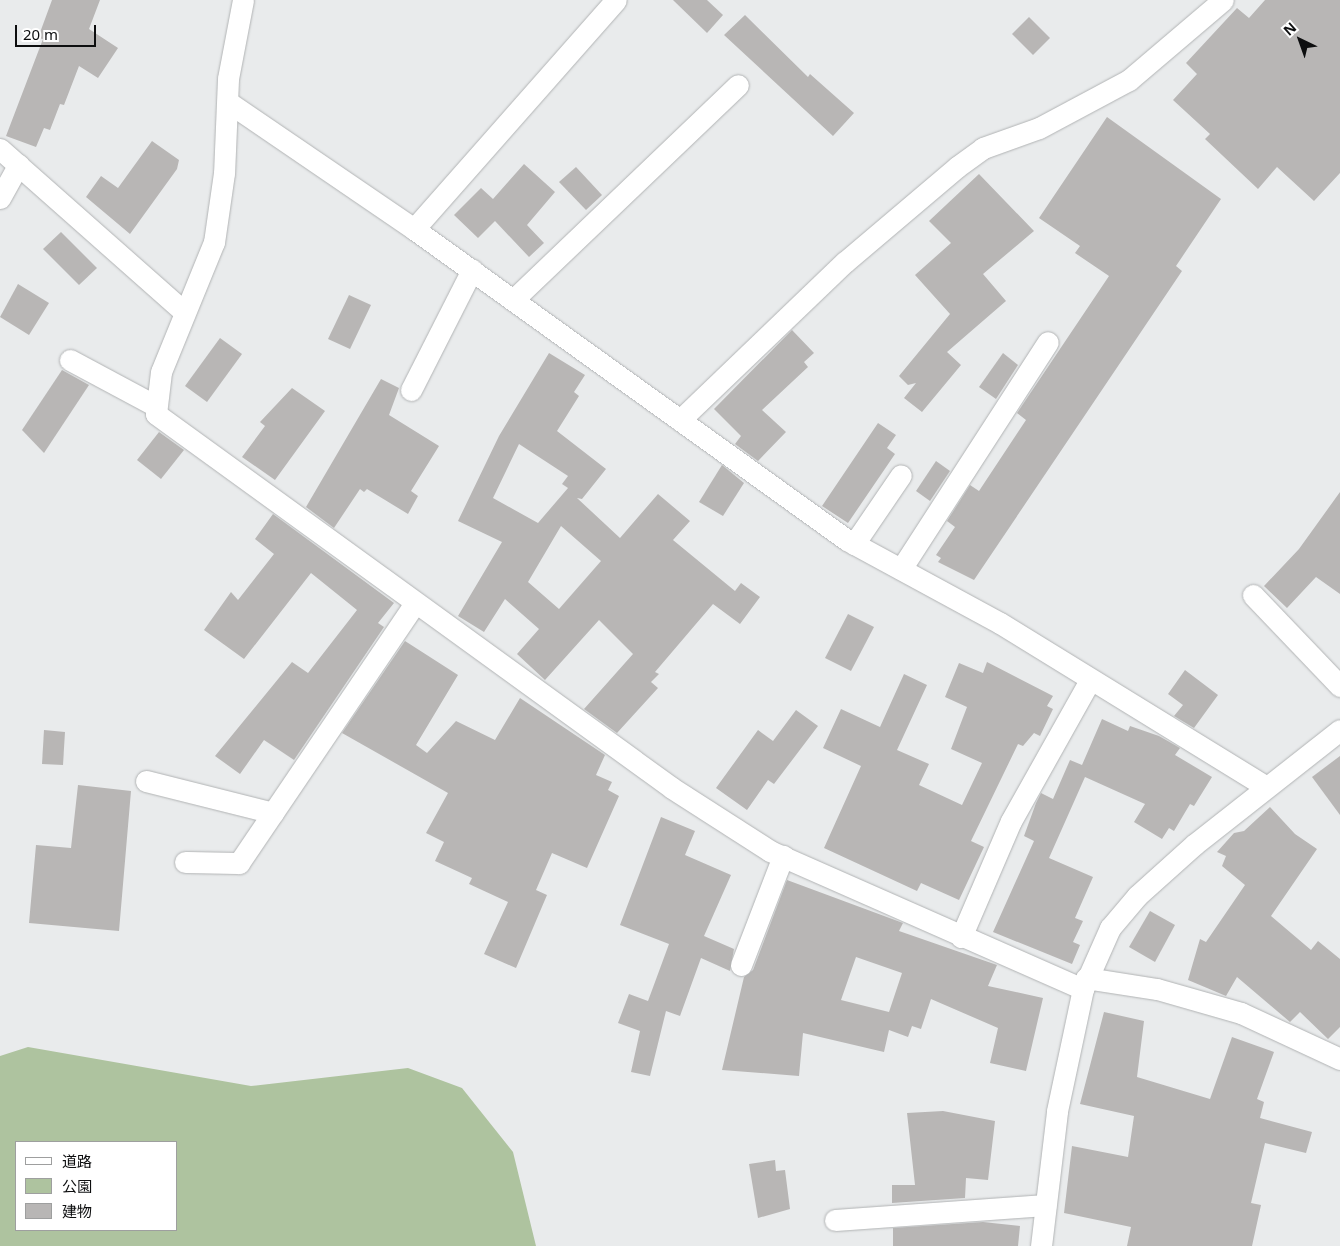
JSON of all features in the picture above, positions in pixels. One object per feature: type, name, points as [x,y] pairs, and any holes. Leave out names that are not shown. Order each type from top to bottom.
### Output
[{"type":"street","points":[[154,406],[161,372],[183,311],[207,266],[214,242],[228,102],[243,0]]},
{"type":"street","points":[[414,229],[616,0]]},
{"type":"street","points":[[680,420],[845,262],[958,167],[984,148],[1039,128],[1129,80],[1223,0]]},
{"type":"street","points":[[512,300],[738,85]]},
{"type":"street","points":[[228,102],[414,229],[854,544],[902,569],[1265,786]]},
{"type":"street","points":[[0,149],[183,311]]},
{"type":"street","points":[[0,198],[18,165]]},
{"type":"street","points":[[411,390],[472,270]]},
{"type":"street","points":[[902,569],[1048,342]]},
{"type":"street","points":[[70,360],[154,406],[163,422],[672,788],[783,856],[961,937],[1084,983],[1157,989],[1241,1013],[1340,1059]]},
{"type":"street","points":[[854,544],[901,475]]},
{"type":"street","points":[[1253,594],[1340,686]]},
{"type":"street","points":[[185,862],[239,864],[415,603]]},
{"type":"street","points":[[961,937],[1011,821],[1090,680]]},
{"type":"street","points":[[1041,1246],[1057,1111],[1084,983],[1110,928],[1137,896],[1265,786],[1340,730]]},
{"type":"street","points":[[146,781],[273,813]]},
{"type":"street","points":[[741,965],[783,856]]},
{"type":"street","points":[[835,1220],[1045,1205]]},
{"type":"green space","points":[[28,1047],[251,1086],[408,1068],[462,1088],[513,1152],[536,1246],[0,1246],[0,1056]]},
{"type":"building","points":[[52,0],[100,0],[89,29],[118,48],[98,78],[79,66],[64,105],[60,104],[50,130],[44,128],[36,147],[6,136],[43,39],[38,38]]},
{"type":"building","points":[[673,0],[707,0],[723,15],[707,33]]},
{"type":"building","points":[[1265,0],[1340,0],[1340,173],[1314,201],[1277,167],[1258,189],[1205,139],[1210,134],[1173,100],[1197,74],[1186,63],[1237,8],[1249,18]]},
{"type":"building","points":[[745,15],[808,77],[810,74],[854,113],[833,136],[724,35]]},
{"type":"building","points":[[1029,17],[1050,38],[1033,55],[1012,34]]},
{"type":"building","points":[[1107,117],[1221,199],[1176,266],[1182,271],[974,580],[938,562],[941,558],[936,555],[955,527],[947,521],[970,485],[979,491],[1026,420],[1017,413],[1109,276],[1075,253],[1080,246],[1039,218]]},
{"type":"building","points":[[152,141],[179,160],[177,169],[130,234],[86,197],[101,176],[118,188]]},
{"type":"building","points":[[524,164],[555,192],[527,225],[544,243],[529,257],[495,221],[478,238],[454,215],[481,188],[493,199]]},
{"type":"building","points":[[576,167],[602,195],[586,210],[559,182]]},
{"type":"building","points":[[979,174],[1034,231],[983,274],[1006,301],[947,352],[961,365],[922,412],[904,398],[916,383],[908,385],[899,376],[950,314],[915,275],[951,243],[929,221]]},
{"type":"building","points":[[61,232],[97,268],[79,285],[43,249]]},
{"type":"building","points":[[18,284],[49,303],[29,335],[0,317]]},
{"type":"building","points":[[349,295],[371,305],[350,349],[328,339]]},
{"type":"building","points":[[792,330],[814,353],[804,362],[808,367],[762,410],[786,432],[758,461],[735,444],[741,436],[714,409]]},
{"type":"building","points":[[220,338],[242,354],[207,402],[185,386]]},
{"type":"building","points":[[549,353],[585,375],[574,392],[579,396],[557,431],[606,469],[582,499],[577,498],[620,538],[658,494],[690,521],[673,540],[735,591],[741,583],[760,597],[740,624],[713,604],[655,672],[659,674],[651,682],[658,688],[617,733],[584,709],[633,654],[599,620],[545,680],[517,654],[539,629],[505,599],[484,632],[458,616],[502,542],[458,521],[499,436]],"holes":[[[519,444],[568,476],[562,484],[568,488],[538,523],[493,498]],[[561,526],[601,561],[559,609],[528,582]]]},
{"type":"building","points":[[1003,353],[1018,365],[996,399],[979,387]]},
{"type":"building","points":[[62,370],[89,385],[44,453],[22,430]]},
{"type":"building","points":[[381,379],[399,388],[389,415],[439,446],[411,491],[418,496],[408,514],[367,489],[364,492],[360,489],[334,528],[306,507]]},
{"type":"building","points":[[292,388],[325,411],[275,480],[242,457],[265,426],[260,422]]},
{"type":"building","points":[[878,423],[896,435],[887,448],[895,454],[848,523],[822,506]]},
{"type":"building","points":[[159,432],[184,450],[161,479],[137,460]]},
{"type":"building","points":[[936,461],[950,471],[930,501],[916,491]]},
{"type":"building","points":[[722,465],[744,483],[723,516],[699,502]]},
{"type":"building","points":[[1340,492],[1340,594],[1316,577],[1287,608],[1264,586],[1299,549]]},
{"type":"building","points":[[273,514],[394,603],[378,623],[384,627],[294,760],[264,740],[240,774],[215,756],[292,662],[308,673],[357,610],[311,573],[244,659],[204,630],[231,592],[238,600],[274,554],[255,539]]},
{"type":"building","points":[[848,614],[874,627],[851,671],[825,658]]},
{"type":"building","points":[[405,641],[458,675],[416,745],[427,753],[456,721],[495,740],[520,698],[605,755],[596,775],[612,782],[608,790],[619,796],[587,868],[552,853],[536,890],[547,895],[516,968],[484,954],[508,902],[469,884],[472,878],[435,861],[444,842],[426,833],[448,793],[342,733]]},
{"type":"building","points":[[987,662],[1053,696],[1047,706],[1053,709],[1040,736],[1034,733],[1023,746],[1018,744],[971,841],[984,847],[959,900],[921,883],[917,891],[824,848],[861,766],[823,748],[841,709],[880,727],[904,674],[927,685],[897,750],[929,764],[919,785],[962,805],[982,763],[951,749],[967,707],[945,697],[959,663],[983,673]]},
{"type":"building","points":[[1185,670],[1218,695],[1194,728],[1174,716],[1183,705],[1168,694]]},
{"type":"building","points":[[796,710],[818,726],[774,784],[768,780],[747,810],[716,788],[758,730],[773,741]]},
{"type":"building","points":[[1102,719],[1128,731],[1130,726],[1159,736],[1180,748],[1175,755],[1212,777],[1194,806],[1190,804],[1174,831],[1169,828],[1162,839],[1134,822],[1145,804],[1085,777],[1049,858],[1093,877],[1075,918],[1083,921],[1073,942],[1080,945],[1072,964],[993,932],[1034,841],[1024,836],[1041,793],[1053,799],[1070,760],[1082,765]]},
{"type":"building","points":[[44,730],[65,732],[63,765],[42,764]]},
{"type":"building","points":[[1340,756],[1340,815],[1312,777]]},
{"type":"building","points":[[78,785],[131,791],[119,931],[29,923],[36,845],[71,848]]},
{"type":"building","points":[[1270,807],[1295,834],[1317,849],[1271,916],[1311,950],[1318,941],[1340,959],[1340,1027],[1328,1039],[1300,1012],[1290,1022],[1237,977],[1226,996],[1188,980],[1200,939],[1206,942],[1245,885],[1222,866],[1226,856],[1217,852],[1234,833],[1244,831]]},
{"type":"building","points":[[661,817],[695,831],[685,855],[731,875],[704,936],[734,949],[730,971],[701,958],[680,1016],[666,1011],[650,1076],[631,1072],[640,1031],[618,1023],[629,994],[648,1001],[669,944],[620,925]]},
{"type":"building","points":[[787,880],[903,923],[899,931],[997,965],[988,986],[1043,998],[1026,1071],[990,1063],[998,1028],[931,999],[921,1029],[912,1026],[908,1037],[889,1030],[884,1052],[803,1033],[799,1076],[722,1070],[744,977],[753,970]],"holes":[[[856,957],[902,973],[889,1012],[841,1000]]]},
{"type":"building","points":[[1150,911],[1175,925],[1155,962],[1129,947]]},
{"type":"building","points":[[1104,1012],[1144,1021],[1137,1077],[1210,1099],[1232,1037],[1274,1052],[1257,1099],[1264,1102],[1260,1118],[1312,1132],[1306,1153],[1265,1143],[1251,1203],[1261,1205],[1252,1246],[1127,1246],[1131,1227],[1064,1213],[1072,1146],[1128,1157],[1134,1116],[1080,1104]]},
{"type":"building","points":[[943,1111],[995,1121],[988,1180],[966,1178],[965,1198],[892,1203],[892,1185],[915,1185],[907,1113]]},
{"type":"building","points":[[775,1160],[776,1171],[785,1170],[790,1209],[758,1218],[749,1164]]},
{"type":"building","points":[[983,1222],[1020,1226],[1018,1246],[893,1246],[893,1228]]}]
